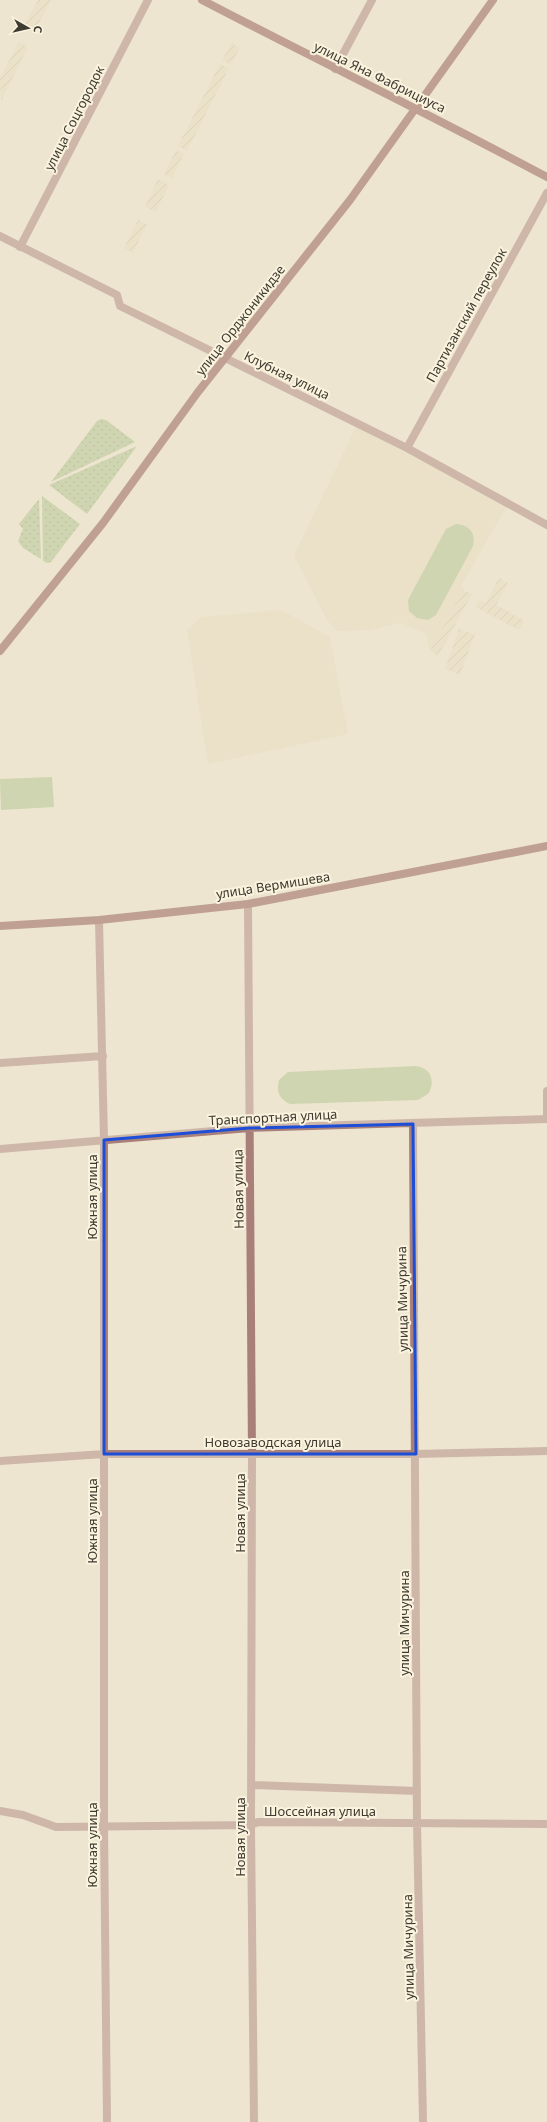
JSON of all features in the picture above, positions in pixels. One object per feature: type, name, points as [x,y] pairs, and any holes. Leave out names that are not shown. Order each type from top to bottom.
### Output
[{"type":"street","name":"улица Соцгородок","points":[[20,247],[148,0]]},
{"type":"street","name":"улица Яна Фабрициуса","points":[[202,0],[335,69],[417,108],[547,177]]},
{"type":"street","points":[[335,69],[372,0]]},
{"type":"street","name":"улица Орджоникидзе","points":[[0,652],[102,523],[198,392],[350,200],[493,0]]},
{"type":"street","name":"Партизанский переулок","points":[[407,448],[547,193]]},
{"type":"street","name":"Клубная улица","points":[[0,236],[117,295],[120,306],[407,448],[547,525]]},
{"type":"street","name":"улица Вермишева","points":[[0,926],[99,920],[248,904],[547,846]]},
{"type":"street","name":"Новая улица","points":[[248,904],[252,1455],[251,1825],[254,2122]]},
{"type":"street","name":"Южная улица","points":[[99,920],[104,1140],[104,1825],[107,2122]]},
{"type":"street","points":[[0,1063],[102,1056]]},
{"type":"street","points":[[547,1091],[547,1118]]},
{"type":"street","name":"Транспортная улица","points":[[0,1149],[249,1128],[412,1124],[547,1118]]},
{"type":"street","name":"улица Мичурина","points":[[412,1124],[416,1454],[417,1823],[423,2122]]},
{"type":"street","name":"Новозаводская улица","points":[[0,1461],[104,1454],[416,1454],[547,1451]]},
{"type":"street","points":[[251,1786],[417,1791]]},
{"type":"street","name":"Шоссейная улица","points":[[0,1811],[23,1815],[56,1827],[104,1825],[251,1825],[258,1822],[547,1824]]},
{"type":"highlighted area","points":[[413,1124],[416,1454],[104,1454],[104,1140],[249,1128]]},
{"type":"shaded area","points":[[38,0],[51,0],[34,32],[23,27]]},
{"type":"shaded area","points":[[19,42],[28,47],[1,101],[0,78]]},
{"type":"shaded area","points":[[232,43],[240,48],[230,65],[222,60]]},
{"type":"shaded area","points":[[220,64],[229,68],[187,151],[178,146]]},
{"type":"shaded area","points":[[176,150],[184,154],[172,178],[164,174]]},
{"type":"shaded area","points":[[158,179],[169,185],[156,212],[145,207]]},
{"type":"shaded area","points":[[138,220],[147,224],[133,253],[124,248]]},
{"type":"shaded area","points":[[358,423],[508,504],[462,584],[464,590],[430,651],[426,633],[401,623],[369,630],[336,631],[327,620],[294,555]]},
{"type":"shaded area","points":[[499,578],[508,583],[496,605],[524,620],[519,630],[476,607],[480,600],[486,603]]},
{"type":"shaded area","points":[[463,590],[472,594],[438,656],[430,651]]},
{"type":"shaded area","points":[[281,610],[330,637],[348,734],[208,764],[187,630],[201,617]]},
{"type":"shaded area","points":[[459,629],[475,634],[460,675],[445,669]]},
{"type":"green space","points":[[101,419],[106,420],[135,442],[51,482],[97,421]]},
{"type":"green space","points":[[137,446],[87,514],[49,485]]},
{"type":"green space","points":[[42,496],[80,524],[51,562],[47,563],[43,561]]},
{"type":"green space","points":[[39,499],[41,559],[23,548],[18,541],[23,529],[19,524]]},
{"type":"green space","points":[[456,524],[465,526],[471,531],[474,538],[473,546],[436,615],[428,620],[417,618],[409,611],[408,600],[446,529]]},
{"type":"green space","points":[[52,777],[54,807],[1,810],[0,779]]},
{"type":"green space","points":[[416,1066],[425,1069],[431,1076],[432,1080],[428,1094],[418,1100],[290,1104],[283,1100],[278,1092],[279,1080],[288,1072]]}]
